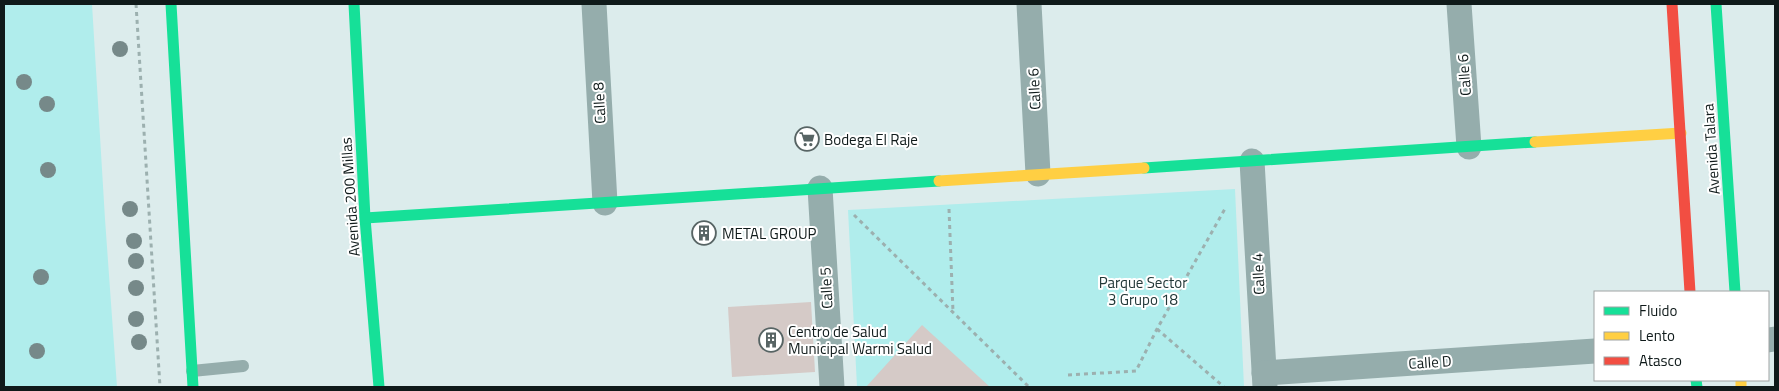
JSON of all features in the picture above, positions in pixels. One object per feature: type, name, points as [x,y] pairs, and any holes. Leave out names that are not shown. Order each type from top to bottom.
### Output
[{"type":"street","points":[[171,4],[193,387]]},
{"type":"street","name":"Avenida 200 Millas","points":[[354,4],[365,218],[379,387]]},
{"type":"street","name":"Calle 8","points":[[594,4],[605,203]]},
{"type":"street","name":"Calle 6","points":[[1029,4],[1038,174]]},
{"type":"street","name":"Calle 6","points":[[1459,4],[1469,147]]},
{"type":"street","name":"Avenida Talara","points":[[1672,4],[1690,291]]},
{"type":"street","name":"Avenida Talara","points":[[1716,4],[1735,291]]},
{"type":"street","points":[[365,218],[1681,133]]},
{"type":"street","name":"Calle 4","points":[[1252,161],[1264,380]]},
{"type":"street","name":"Calle 5","points":[[823,188],[832,387]]},
{"type":"street","name":"Calle D","points":[[1264,380],[1594,350]]},
{"type":"lane","points":[[192,371],[243,366]]},
{"type":"path","points":[[136,4],[160,387]]},
{"type":"path","points":[[948,180],[953,313]]},
{"type":"path","points":[[823,188],[1028,386]]},
{"type":"path","points":[[1068,375],[1136,370],[1228,203]]},
{"type":"path","points":[[1157,329],[1224,387]]},
{"type":"green space","points":[[4,4],[92,4],[117,387],[4,387]]},
{"type":"green space","name":"Parque Sector 3 Grupo 18","points":[[1235,189],[1244,387],[857,387],[848,210]]},
{"type":"building","name":"Centro de Salud Municipal Warmi Salud","points":[[811,302],[815,372],[732,377],[728,307]]},
{"type":"building","points":[[922,325],[990,387],[866,387]]},
{"type":"traffic: fast","points":[[171,4],[193,387]]},
{"type":"traffic: fast","points":[[354,4],[365,218],[379,387]]},
{"type":"traffic: fast","points":[[1716,4],[1735,291]]},
{"type":"traffic: fast","points":[[1144,168],[1535,142]]},
{"type":"traffic: fast","points":[[365,218],[939,181]]},
{"type":"traffic: fast","points":[[1696,381],[1697,387]]},
{"type":"traffic: slow","points":[[1535,142],[1681,133]]},
{"type":"traffic: slow","points":[[939,181],[1144,168]]},
{"type":"traffic: slow","points":[[1741,381],[1741,387]]},
{"type":"traffic: jam","points":[[1672,4],[1690,291]]},
{"type":"place","name":"Bodega El Raje","points":[[807,139]]},
{"type":"place","name":"METAL GROUP","points":[[704,233]]},
{"type":"place","name":"Centro de Salud Municipal Warmi Salud","points":[[771,340]]}]
